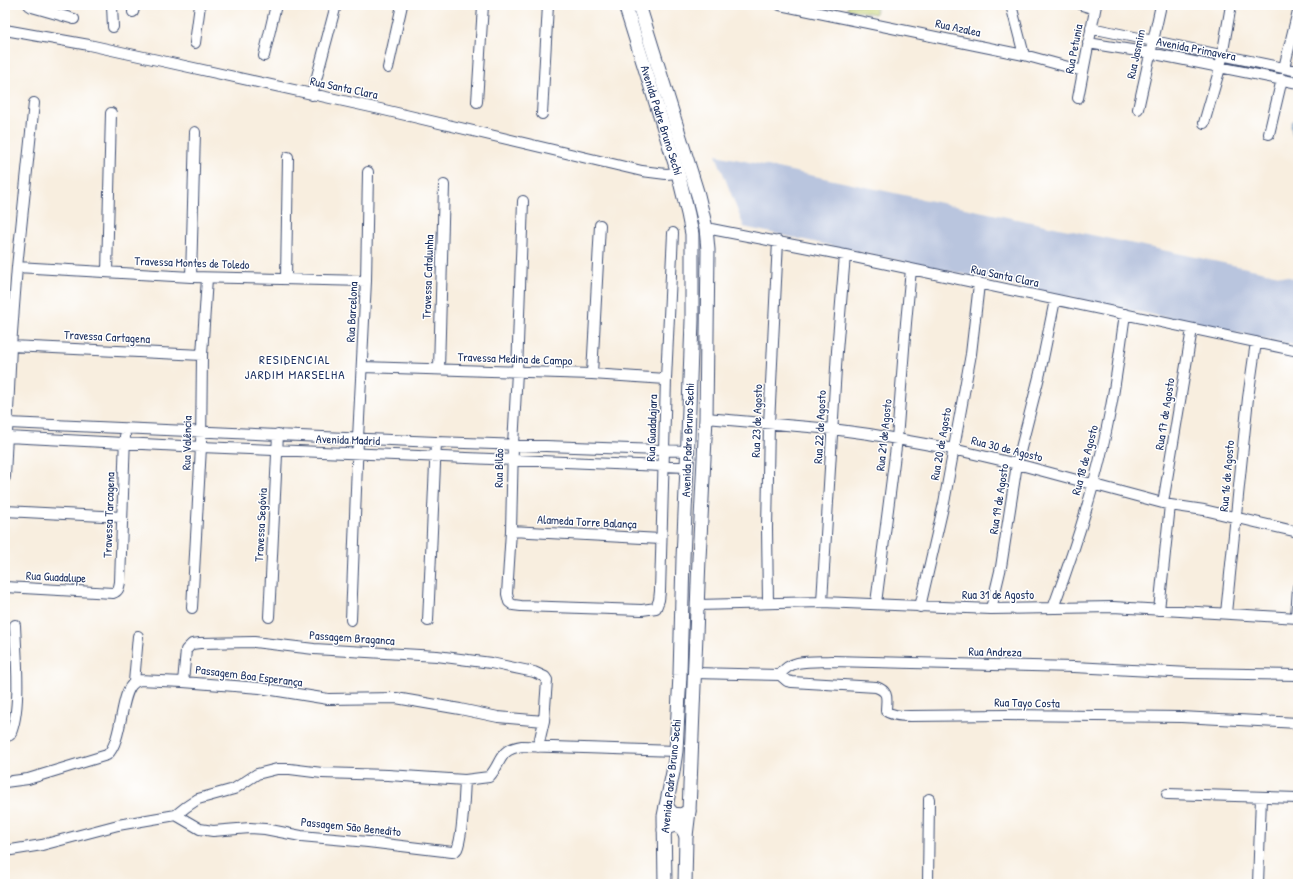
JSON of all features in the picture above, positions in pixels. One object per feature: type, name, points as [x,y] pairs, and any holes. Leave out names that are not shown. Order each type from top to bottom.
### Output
[{"type":"main road","name":"Avenida Padre Bruno Sechi","points":[[625,5],[678,173],[692,234],[692,320],[680,675],[676,751],[666,806],[664,830],[665,884]]},
{"type":"main road","name":"Avenida Padre Bruno Sechi","points":[[639,5],[684,149],[706,228],[709,263],[706,418],[685,884]]},
{"type":"main road","points":[[666,806],[673,814],[681,815],[689,811]]},
{"type":"main road","points":[[664,830],[670,826],[677,825],[684,830],[686,836]]},
{"type":"street","points":[[28,5],[74,19]]},
{"type":"street","points":[[112,5],[113,27]]},
{"type":"street","points":[[195,43],[200,5]]},
{"type":"street","points":[[264,56],[276,5]]},
{"type":"street","points":[[312,95],[336,5]]},
{"type":"street","points":[[388,68],[402,5]]},
{"type":"street","points":[[477,102],[483,5]]},
{"type":"street","points":[[542,114],[548,5]]},
{"type":"street","name":"Rua Azalea","points":[[780,5],[1024,55],[1083,71]]},
{"type":"street","points":[[1011,5],[1024,55]]},
{"type":"street","points":[[1082,5],[1096,7]]},
{"type":"street","name":"Rua Jasmim","points":[[1138,109],[1161,5]]},
{"type":"street","points":[[1204,123],[1220,68],[1231,5]]},
{"type":"street","name":"Rua Petunia","points":[[1078,98],[1096,7]]},
{"type":"street","points":[[1284,68],[1298,11]]},
{"type":"street","name":"Avenida Primavera","points":[[1091,28],[1298,71]]},
{"type":"street","name":"Rua Santa Clara","points":[[5,30],[89,46],[312,95],[642,170],[666,174],[678,173]]},
{"type":"street","name":"Avenida Primavera","points":[[1088,43],[1150,53],[1298,83]]},
{"type":"street","points":[[1269,134],[1282,79]]},
{"type":"street","points":[[5,477],[11,346],[17,267],[34,103]]},
{"type":"street","points":[[107,272],[111,112]]},
{"type":"street","points":[[191,277],[195,132]]},
{"type":"street","points":[[286,279],[288,157]]},
{"type":"street","name":"Rua Barcelona","points":[[351,620],[357,453],[366,281],[368,172]]},
{"type":"street","name":"Travessa Catalunha","points":[[439,369],[444,185]]},
{"type":"street","name":"Rua Bilão","points":[[523,201],[511,531],[507,594],[509,602],[513,605],[540,607],[642,610]]},
{"type":"street","points":[[592,374],[600,225]]},
{"type":"street","name":"Rua Santa Clara","points":[[706,228],[778,241],[1298,351]]},
{"type":"street","name":"Rua Guadalajara","points":[[642,610],[656,608],[659,600],[665,450],[666,379],[674,233]]},
{"type":"street","name":"Rua 23 de Agosto","points":[[768,603],[767,528],[769,424],[778,241]]},
{"type":"street","name":"Rua 22 de Agosto","points":[[822,602],[837,351],[845,255]]},
{"type":"street","name":"Travessa Montes de Toledo","points":[[17,267],[207,278],[366,281]]},
{"type":"street","name":"Rua 21 de Agosto","points":[[876,603],[897,439],[911,269]]},
{"type":"street","name":"Rua Valência","points":[[192,608],[201,447],[202,355],[207,278]]},
{"type":"street","name":"Rua 20 de Agosto","points":[[920,607],[935,544],[971,354],[979,284]]},
{"type":"street","name":"Rua 19 de Agosto","points":[[991,609],[1001,567],[1017,464],[1040,373],[1055,300]]},
{"type":"street","name":"Rua 18 de Agosto","points":[[1053,608],[1073,552],[1100,457],[1110,416],[1125,314]]},
{"type":"street","name":"Rua 17 de Agosto","points":[[1158,610],[1166,504],[1192,329]]},
{"type":"street","name":"Rua 16 de Agosto","points":[[1226,613],[1248,398],[1256,342]]},
{"type":"street","name":"Travessa Cartagena","points":[[11,346],[202,355]]},
{"type":"street","name":"Travessa Medina de Campo","points":[[362,367],[592,374],[666,379]]},
{"type":"street","name":"Rua 30 de Agosto","points":[[706,418],[832,429],[953,449],[1017,464],[1166,504],[1236,517],[1298,532]]},
{"type":"street","name":"Avenida Madrid","points":[[8,423],[436,442],[688,451]]},
{"type":"street","name":"Travessa Tarcagena","points":[[105,592],[113,593],[118,589],[120,582],[125,428]]},
{"type":"street","name":"Travessa Segóvia","points":[[269,617],[278,434]]},
{"type":"street","name":"Avenida Madrid","points":[[7,437],[201,447],[687,467]]},
{"type":"street","points":[[428,621],[436,442]]},
{"type":"street","points":[[5,511],[122,517]]},
{"type":"street","name":"Alameda Torre Balança","points":[[511,531],[661,539]]},
{"type":"street","name":"Rua Guadalupe","points":[[5,587],[105,592]]},
{"type":"street","points":[[1297,618],[1298,587]]},
{"type":"street","name":"Rua 31 de Agosto","points":[[697,605],[822,602],[876,603],[920,607],[991,609],[1113,607],[1297,618]]},
{"type":"street","points":[[5,737],[10,735],[14,725],[16,711],[15,625]]},
{"type":"street","points":[[5,782],[28,779],[107,755],[110,752],[117,737],[128,690],[134,682],[138,636]]},
{"type":"street","name":"Passagem Braganca","points":[[183,682],[186,650],[192,644],[254,642],[314,649],[466,659],[539,673],[545,677],[547,680],[544,721]]},
{"type":"street","name":"Rua Andreza","points":[[780,675],[787,667],[800,662],[832,661],[1074,667],[1190,673],[1298,675]]},
{"type":"street","points":[[695,673],[780,675]]},
{"type":"street","name":"Rua Tayo Costa","points":[[780,675],[787,681],[792,682],[876,687],[884,691],[886,694],[886,711],[895,715],[1181,717],[1298,723]]},
{"type":"street","name":"Passagem Boa Esperança","points":[[134,682],[139,680],[183,682],[260,688],[323,698],[396,698],[498,717],[544,721]]},
{"type":"street","points":[[538,747],[544,721]]},
{"type":"street","points":[[5,851],[42,845],[118,825],[176,815],[198,799],[234,789],[257,774],[277,769],[465,780],[488,777],[505,752],[511,748],[522,746],[676,751]]},
{"type":"street","name":"Passagem São Benedito","points":[[176,815],[200,829],[213,831],[250,828],[265,829],[301,836],[452,852],[457,849],[460,834],[465,780]]},
{"type":"street","points":[[1167,794],[1298,798]]},
{"type":"street","points":[[1258,884],[1261,797]]},
{"type":"street","points":[[928,884],[929,799]]},
{"type":"shaded area","points":[[716,155],[1298,279],[1298,346],[744,227]]},
{"type":"green space","points":[[848,5],[877,5],[875,14],[847,9]]},
{"type":"water","points":[[1294,120],[1298,120],[1297,138],[1293,136],[1291,125]]},
{"type":"district","name":"RESIDENCIAL JARDIM MARSELHA","points":[[295,366]]}]
